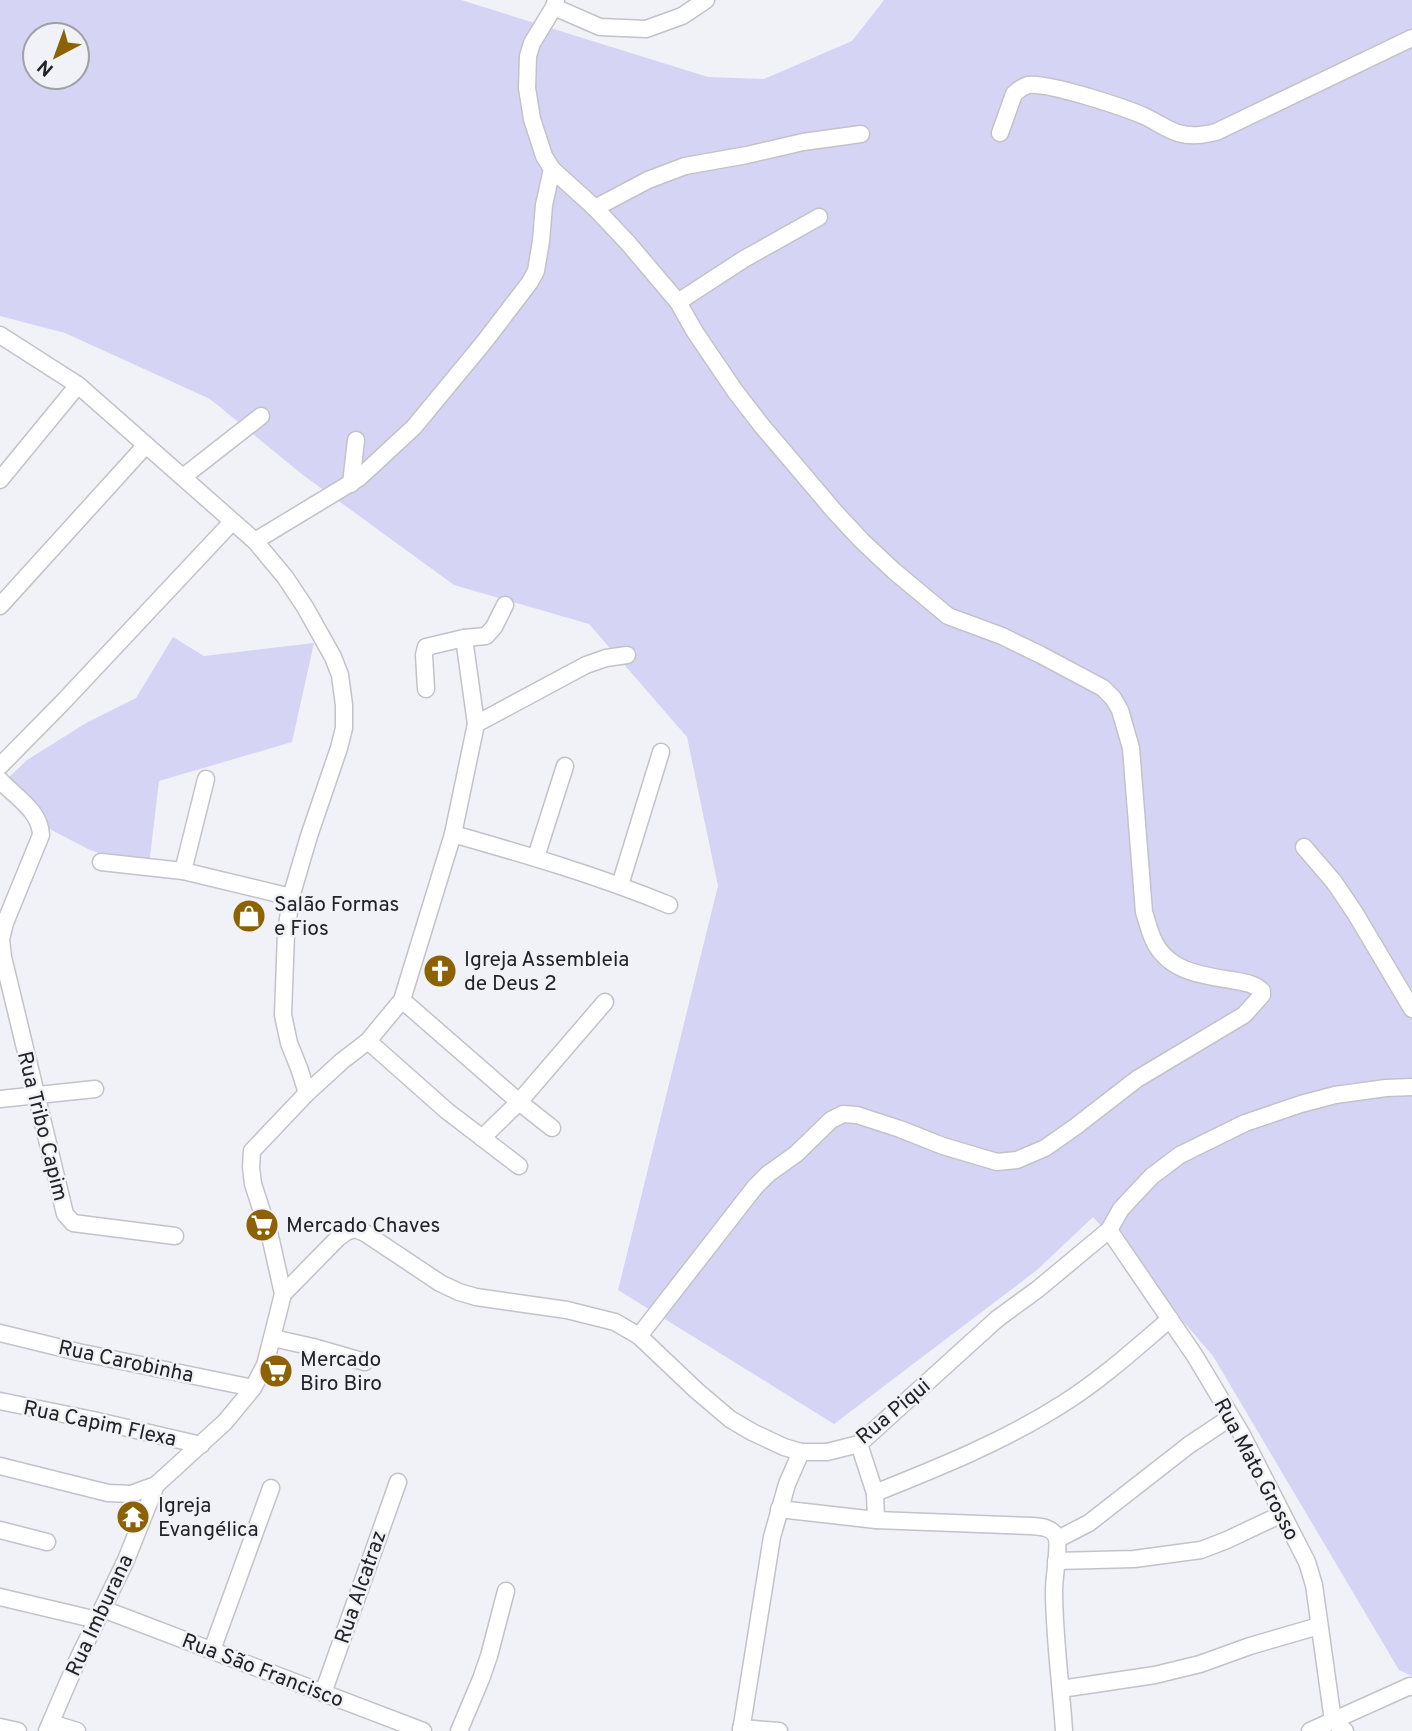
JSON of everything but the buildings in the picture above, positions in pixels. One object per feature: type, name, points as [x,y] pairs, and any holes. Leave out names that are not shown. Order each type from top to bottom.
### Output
[{"type":"street","points":[[639,1336],[755,1187],[796,1154],[831,1120],[843,1114],[857,1115],[943,1146],[997,1161],[1017,1160],[1045,1148],[1137,1079],[1244,1015],[1262,995],[1258,987],[1204,975],[1172,964],[1159,951],[1152,938],[1144,912],[1131,748],[1120,710],[1113,698],[1103,688],[1041,655],[1002,636],[948,616],[862,541],[735,391],[678,302],[628,243],[552,169],[544,156],[532,119],[527,88],[528,56],[532,43],[555,4],[600,27],[646,29],[682,16],[706,0]]},
{"type":"street","points":[[1000,133],[1014,94],[1030,85],[1089,97],[1136,113],[1180,133],[1198,136],[1216,132],[1412,38]]},
{"type":"street","points":[[595,208],[648,180],[685,166],[803,142],[861,134]]},
{"type":"street","points":[[255,541],[359,478],[414,427],[485,341],[536,271],[544,205],[552,169]]},
{"type":"street","points":[[678,302],[818,217]]},
{"type":"street","points":[[0,335],[78,385],[255,541],[285,577],[305,607],[340,675],[344,728],[291,897],[286,933],[283,1015],[289,1043],[307,1093]]},
{"type":"street","points":[[0,480],[5,461],[78,385]]},
{"type":"street","points":[[183,477],[261,416]]},
{"type":"street","points":[[351,484],[356,439]]},
{"type":"street","points":[[0,606],[146,445]]},
{"type":"street","points":[[0,766],[232,522]]},
{"type":"street","points":[[426,689],[425,648],[464,638],[486,636],[505,605]]},
{"type":"street","points":[[283,1294],[270,1236],[253,1184],[253,1151],[307,1093],[368,1041],[402,1000],[453,834],[476,724],[464,638]]},
{"type":"street","points":[[476,724],[586,666],[627,654]]},
{"type":"street","points":[[620,885],[661,752]]},
{"type":"street","points":[[536,857],[565,766]]},
{"type":"street","points":[[183,871],[206,779]]},
{"type":"street","name":"Rua Tribo Capim","points":[[0,780],[33,812],[40,827],[41,835],[1,939],[35,1095],[60,1198],[68,1219],[73,1223],[175,1236]]},
{"type":"street","points":[[453,834],[536,857],[620,885],[669,905]]},
{"type":"street","points":[[1304,847],[1334,882],[1355,913],[1412,1009]]},
{"type":"street","points":[[101,862],[183,871],[291,897]]},
{"type":"street","points":[[402,1000],[552,1128]]},
{"type":"street","points":[[482,1138],[519,1102],[605,1002]]},
{"type":"street","points":[[368,1041],[422,1091],[519,1166]]},
{"type":"street","name":"Rua Piqui","points":[[283,1294],[338,1238],[355,1229],[440,1283],[459,1292],[567,1310],[615,1322],[639,1336],[730,1419],[784,1447],[801,1452],[827,1452],[859,1444],[997,1320],[1109,1230],[1121,1209],[1152,1176],[1180,1155],[1245,1124],[1301,1104],[1335,1095],[1412,1087]]},
{"type":"street","points":[[0,1099],[95,1089]]},
{"type":"street","name":"Rua Mato Grosso","points":[[1109,1230],[1195,1356],[1231,1417],[1307,1562],[1314,1585],[1319,1626],[1339,1726]]},
{"type":"street","name":"Rua Imburana","points":[[49,1727],[78,1659],[126,1560],[156,1485],[225,1422],[253,1388],[265,1365],[283,1294]]},
{"type":"street","points":[[875,1493],[1004,1437],[1066,1403],[1170,1320]]},
{"type":"street","name":"Rua Carobinha","points":[[0,1334],[253,1388]]},
{"type":"street","points":[[273,1338],[365,1362]]},
{"type":"street","name":"Rua Capim Flexa","points":[[0,1401],[201,1445]]},
{"type":"street","points":[[1058,1539],[1089,1523],[1195,1441],[1231,1417]]},
{"type":"street","points":[[859,1444],[875,1493],[876,1520]]},
{"type":"street","points":[[779,1731],[741,1729],[772,1537],[787,1484],[801,1452]]},
{"type":"street","points":[[0,1466],[108,1493],[131,1494],[156,1485]]},
{"type":"street","name":"Rua Alcatraz","points":[[323,1693],[398,1482]]},
{"type":"street","points":[[212,1650],[271,1488]]},
{"type":"street","points":[[779,1509],[876,1520],[1032,1526],[1052,1531],[1058,1539],[1054,1612],[1064,1731]]},
{"type":"street","points":[[1056,1561],[1134,1559],[1201,1550],[1282,1514]]},
{"type":"street","points":[[0,1530],[47,1542]]},
{"type":"street","points":[[459,1731],[485,1668],[506,1591]]},
{"type":"street","name":"Rua São Francisco","points":[[0,1597],[100,1615],[212,1650],[423,1731]]},
{"type":"street","points":[[1061,1689],[1155,1675],[1200,1664],[1319,1626]]},
{"type":"street","points":[[1310,1731],[1339,1726],[1412,1687]]},
{"type":"street","points":[[0,1727],[18,1731]]},
{"type":"street","points":[[49,1727],[76,1731]]},
{"type":"shaded area","points":[[0,0],[461,0],[708,77],[764,79],[852,41],[884,0],[1412,0],[1412,1676],[1399,1670],[1213,1356],[1093,1217],[1037,1270],[834,1424],[618,1290],[718,886],[687,737],[589,624],[454,585],[303,475],[210,399],[65,333],[0,316]]},
{"type":"shaded area","points":[[173,637],[204,656],[314,643],[292,742],[159,781],[149,870],[90,850],[38,823],[2,784],[27,760],[86,723],[136,698]]},
{"type":"place","name":"Salão Formas e Fios","points":[[249,916]]},
{"type":"place","name":"Igreja Assembleia de Deus 2","points":[[440,971]]},
{"type":"place","name":"Mercado Chaves","points":[[262,1225]]},
{"type":"place","name":"Mercado Biro Biro","points":[[276,1371]]},
{"type":"place","name":"Igreja Evangélica","points":[[133,1517]]}]
